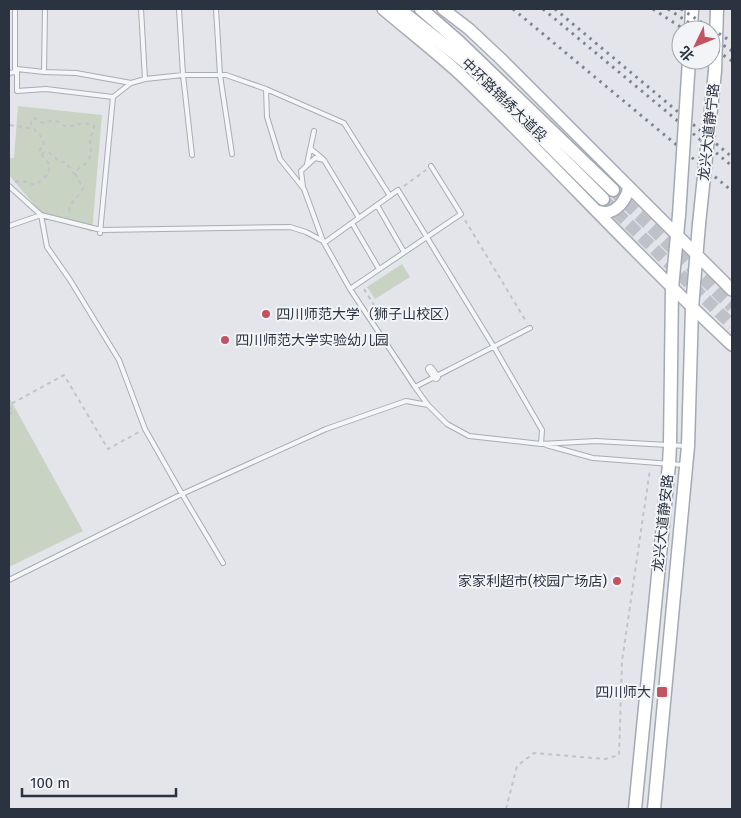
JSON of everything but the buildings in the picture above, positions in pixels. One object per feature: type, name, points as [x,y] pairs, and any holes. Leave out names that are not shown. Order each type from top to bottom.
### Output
[{"type":"main road","points":[[383,9],[460,74],[692,308],[732,345]]},
{"type":"main road","name":"中环路锦绣大道段","points":[[399,9],[468,64],[603,198]]},
{"type":"main road","name":"中环路锦绣大道段","points":[[422,9],[613,190]]},
{"type":"main road","points":[[443,9],[469,29],[495,53],[732,290]]},
{"type":"main road","name":"龙兴大道静宁路","points":[[697,255],[715,71],[717,9]]},
{"type":"main road","name":"龙兴大道静宁路","points":[[678,236],[688,70]]},
{"type":"main road","points":[[597,211],[608,213],[619,206],[626,197],[629,187]]},
{"type":"main road","name":"龙兴大道静安路","points":[[635,809],[669,464],[672,288],[678,236]]},
{"type":"main road","name":"龙兴大道静安路","points":[[654,809],[687,465],[692,308],[697,255]]},
{"type":"street","points":[[430,369],[436,377]]},
{"type":"lane","points":[[15,9],[17,91],[46,89],[113,98]]},
{"type":"lane","points":[[44,72],[45,9]]},
{"type":"lane","points":[[141,9],[145,79]]},
{"type":"lane","points":[[179,9],[183,75],[192,155]]},
{"type":"lane","points":[[216,9],[220,75],[232,154]]},
{"type":"lane","points":[[9,73],[16,71],[76,73],[131,82],[183,75],[226,75],[266,89],[344,123],[390,196]]},
{"type":"lane","points":[[101,231],[113,98],[131,82]]},
{"type":"lane","points":[[266,89],[267,117],[280,158],[304,189]]},
{"type":"lane","points":[[307,164],[314,131]]},
{"type":"lane","points":[[311,149],[324,160],[359,218]]},
{"type":"lane","points":[[324,160],[315,158],[301,171],[304,189],[323,242],[350,289],[415,387],[428,405],[447,424],[469,436],[541,444],[593,458],[687,465]]},
{"type":"lane","points":[[350,289],[461,214],[431,166]]},
{"type":"lane","points":[[9,186],[41,215],[101,231],[290,227],[306,232],[323,242]]},
{"type":"lane","points":[[323,242],[398,190],[494,347],[542,430],[541,444]]},
{"type":"lane","points":[[377,205],[404,252]]},
{"type":"lane","points":[[9,226],[41,215]]},
{"type":"lane","points":[[41,215],[47,246],[120,360],[145,429],[223,563]]},
{"type":"lane","points":[[352,223],[379,269]]},
{"type":"lane","points":[[415,387],[530,328]]},
{"type":"lane","points":[[9,580],[182,494],[326,429],[406,401],[428,405]]},
{"type":"lane","points":[[541,444],[596,441],[688,446]]},
{"type":"path","points":[[40,154],[40,149],[44,146],[43,140],[31,124],[34,118],[43,123],[55,120],[67,127],[89,123],[94,126],[93,134],[90,136],[90,157],[78,169],[76,176]]},
{"type":"path","points":[[10,125],[33,128]]},
{"type":"path","points":[[40,154],[48,152],[53,154],[55,159],[60,162],[65,162],[81,183],[83,188],[81,193],[70,204],[68,210],[72,222]]},
{"type":"path","points":[[15,182],[25,180],[29,184],[37,184],[48,174],[50,165],[40,154]]},
{"type":"path","points":[[398,190],[431,166]]},
{"type":"path","points":[[461,214],[530,328]]},
{"type":"path","points":[[360,282],[374,304]]},
{"type":"path","points":[[9,414],[13,412],[9,405],[64,375],[108,449],[145,429]]},
{"type":"path","points":[[506,809],[517,766],[534,753],[605,759],[620,755],[622,661],[651,462]]},
{"type":"green space","points":[[18,106],[102,115],[92,232],[72,222],[43,215],[9,175],[9,158],[14,158]]},
{"type":"green space","points":[[402,264],[410,277],[375,299],[367,287]]},
{"type":"green space","points":[[9,397],[83,531],[9,567]]},
{"type":"tunnel","points":[[613,190],[732,307]]},
{"type":"tunnel","points":[[603,199],[732,325]]},
{"type":"railway","points":[[513,9],[732,191]]},
{"type":"railway","points":[[543,9],[732,166]]},
{"type":"railway","points":[[555,9],[732,157]]},
{"type":"railway","points":[[653,9],[671,21]]},
{"type":"railway","points":[[668,9],[685,20]]},
{"type":"railway","points":[[681,9],[732,42]]},
{"type":"railway","points":[[721,44],[732,51]]},
{"type":"railway","points":[[721,54],[732,61]]},
{"type":"place","name":"四川师范大学（狮子山校区）","points":[[266,314]]},
{"type":"place","name":"四川师范大学实验幼儿园","points":[[225,340]]},
{"type":"place","name":"家家利超市(校园广场店)","points":[[617,581]]},
{"type":"place","name":"四川师大","points":[[662,692]]}]
